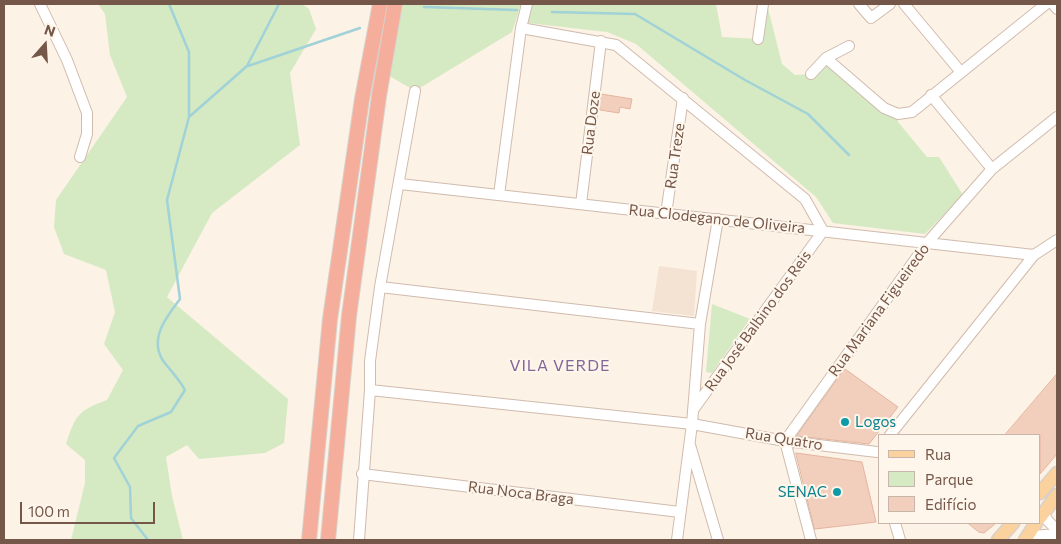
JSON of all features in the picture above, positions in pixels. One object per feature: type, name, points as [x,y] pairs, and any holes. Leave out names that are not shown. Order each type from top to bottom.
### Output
[{"type":"highway","points":[[309,540],[330,319],[362,99],[380,4]]},
{"type":"highway","points":[[328,540],[349,316],[379,96],[396,4]]},
{"type":"main road","points":[[1041,492],[1057,474]]},
{"type":"main road","points":[[1041,517],[1057,496]]},
{"type":"main road","points":[[998,540],[1012,524]]},
{"type":"main road","points":[[1026,540],[1036,524]]},
{"type":"street","points":[[40,4],[67,60],[87,113],[87,134],[80,157]]},
{"type":"street","points":[[499,195],[521,28],[527,4]]},
{"type":"street","points":[[758,39],[763,4]]},
{"type":"street","points":[[858,4],[871,18],[890,4]]},
{"type":"street","points":[[904,4],[960,72]]},
{"type":"street","points":[[826,58],[884,108],[898,114],[912,112],[1046,4]]},
{"type":"street","points":[[1053,4],[1057,10]]},
{"type":"street","points":[[521,28],[616,45],[806,199],[823,231]]},
{"type":"street","name":"Rua Doze","points":[[581,204],[600,41]]},
{"type":"street","points":[[811,74],[826,58],[849,46]]},
{"type":"street","points":[[359,540],[362,474],[370,390],[370,361],[380,287],[400,184],[415,91]]},
{"type":"street","points":[[931,95],[992,169]]},
{"type":"street","name":"Rua Treze","points":[[666,214],[683,98]]},
{"type":"street","name":"Rua Mariana Figueiredo","points":[[785,440],[928,243],[992,169],[1057,118]]},
{"type":"street","name":"Rua Clodegano de Oliveira","points":[[400,184],[1034,255]]},
{"type":"street","points":[[677,540],[692,424],[700,324],[718,220]]},
{"type":"street","name":"Rua José Balbino dos Reis","points":[[693,410],[823,231]]},
{"type":"street","points":[[891,434],[1034,255],[1057,240]]},
{"type":"street","points":[[380,287],[700,324]]},
{"type":"street","name":"Rua Quatro","points":[[370,390],[692,424],[878,454]]},
{"type":"street","points":[[689,440],[718,540]]},
{"type":"street","points":[[785,440],[811,540]]},
{"type":"street","name":"Rua Noca Braga","points":[[362,474],[680,512]]},
{"type":"street","points":[[1041,518],[1048,521],[1057,530]]},
{"type":"street","points":[[895,524],[900,540]]},
{"type":"street","points":[[1026,540],[1033,536],[1057,534]]},
{"type":"shaded area","points":[[659,266],[697,271],[694,316],[652,311]]},
{"type":"green space","points":[[98,4],[302,4],[309,9],[316,29],[290,73],[300,145],[212,213],[167,297],[288,399],[284,443],[265,453],[199,459],[187,445],[166,457],[172,496],[183,540],[71,540],[85,483],[85,460],[66,444],[79,415],[90,407],[107,400],[123,370],[104,344],[115,312],[106,270],[64,254],[54,227],[56,200],[127,97],[110,55],[105,14]]},
{"type":"green space","points":[[403,4],[521,4],[512,32],[415,91],[388,75]]},
{"type":"green space","points":[[533,4],[716,4],[722,37],[758,39],[768,8],[782,64],[795,75],[811,74],[826,58],[898,114],[898,122],[927,157],[939,157],[963,195],[925,234],[833,223],[816,197],[636,44],[607,32],[528,23]]},
{"type":"green space","points":[[712,304],[750,319],[712,373],[706,372]]},
{"type":"building","points":[[601,94],[632,99],[630,109],[620,107],[619,113],[600,110]]},
{"type":"building","name":"Logos","points":[[845,369],[898,407],[869,444],[797,436]]},
{"type":"building","points":[[1057,374],[1057,454],[1041,473],[1041,434],[1006,434]]},
{"type":"building","name":"SENAC","points":[[796,453],[862,462],[876,522],[815,529]]},
{"type":"building","points":[[969,524],[995,524],[984,533],[979,532]]},
{"type":"waterway","points":[[169,4],[189,52],[189,116]]},
{"type":"waterway","points":[[148,540],[131,518],[130,487],[114,458],[138,426],[171,412],[185,390],[164,362],[158,345],[161,329],[169,313],[180,299],[167,200],[189,117],[247,66],[279,4]]},
{"type":"waterway","points":[[424,7],[517,10]]},
{"type":"waterway","points":[[552,12],[635,14],[745,80],[808,114],[849,155]]},
{"type":"waterway","points":[[248,66],[360,28]]},
{"type":"place","name":"Logos","points":[[845,422]]},
{"type":"place","name":"SENAC","points":[[837,492]]},
{"type":"district","name":"VILA VERDE","points":[[560,366]]}]
